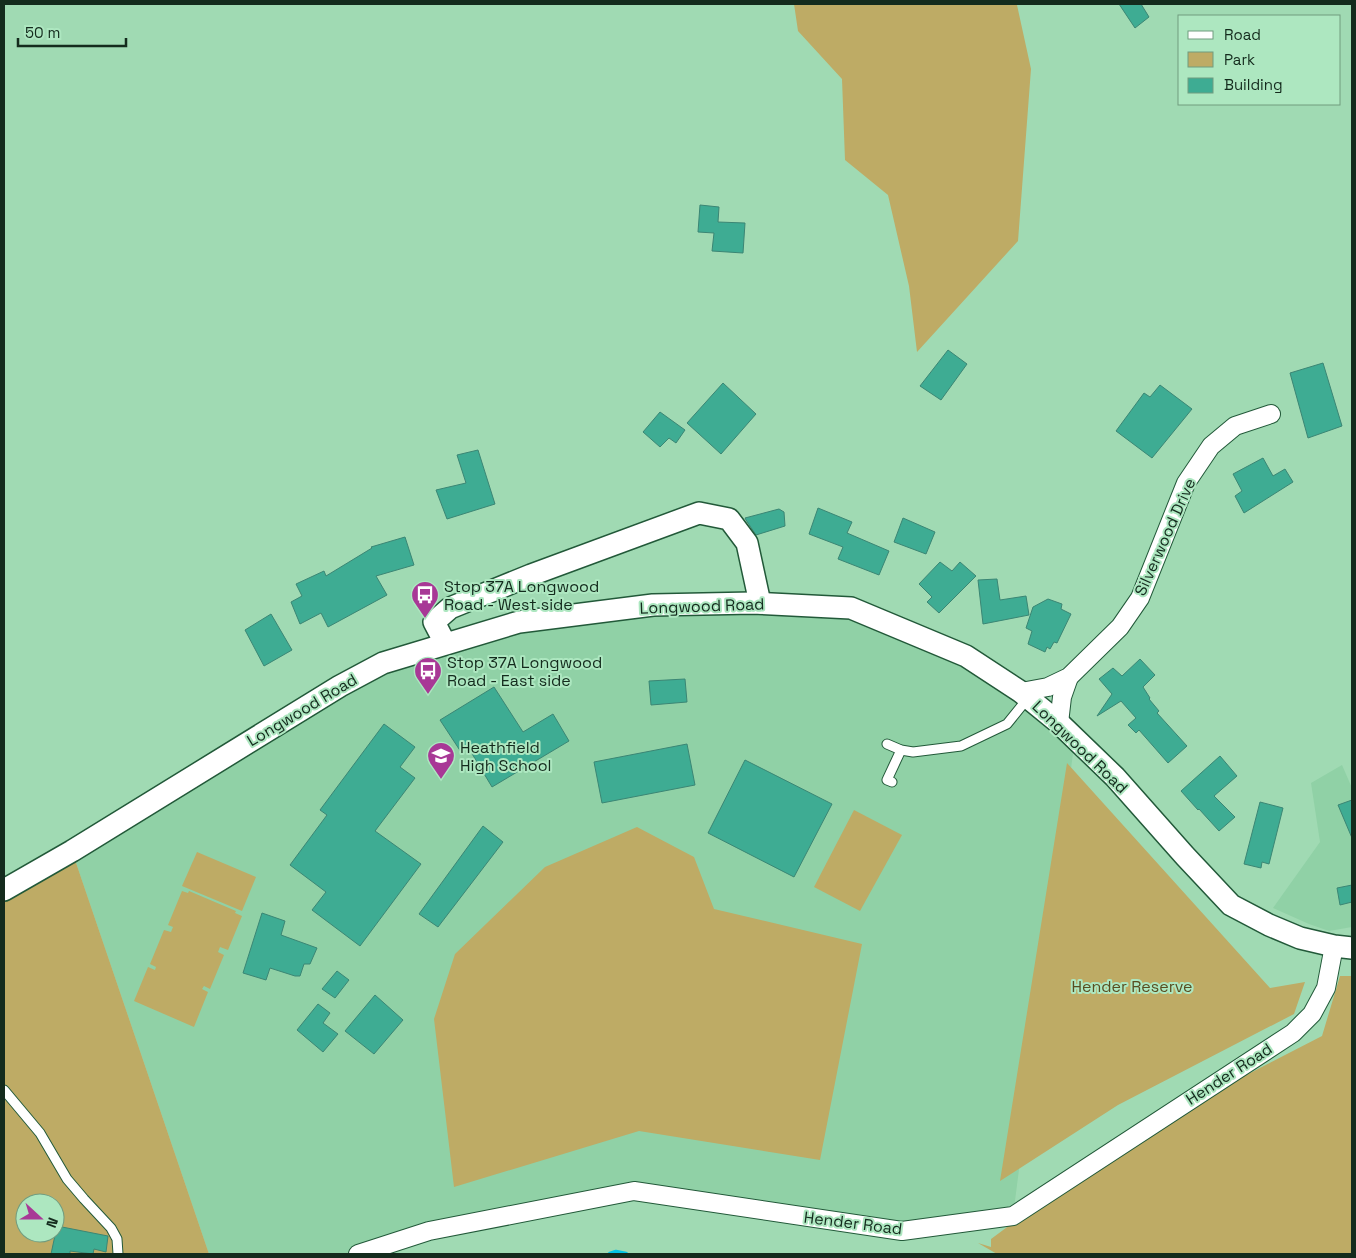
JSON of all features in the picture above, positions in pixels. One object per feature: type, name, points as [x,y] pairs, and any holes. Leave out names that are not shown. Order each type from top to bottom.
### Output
[{"type":"street","name":"Silverwood Drive","points":[[1024,695],[1069,677],[1120,627],[1140,598],[1186,483],[1211,446],[1236,426],[1271,414]]},
{"type":"street","points":[[445,643],[434,622],[450,608],[550,568],[699,513],[729,519],[748,543],[760,603]]},
{"type":"street","name":"Longwood Road","points":[[4,890],[88,841],[340,686],[383,663],[445,643],[528,620],[653,605],[760,603],[851,608],[966,656],[1024,695],[1059,723],[1115,778],[1231,905],[1269,925],[1300,938],[1343,947]]},
{"type":"street","name":"Silverwood Drive","points":[[1059,723],[1062,698],[1069,677]]},
{"type":"street","name":"Hender Road","points":[[358,1254],[430,1231],[634,1191],[902,1231],[1013,1216],[1293,1033],[1312,1014],[1326,988],[1343,947]]},
{"type":"lane","points":[[887,744],[901,750],[913,752],[961,746],[1006,724],[1024,695]]},
{"type":"lane","points":[[892,782],[887,780],[901,750]]},
{"type":"lane","points":[[4,1090],[40,1133],[67,1178],[111,1228],[118,1239],[118,1254]]},
{"type":"shaded area","points":[[653,605],[851,608],[966,656],[1075,738],[1013,1216],[902,1231],[634,1191],[357,1254],[209,1254],[72,851],[340,686],[445,643]]},
{"type":"shaded area","points":[[1342,765],[1352,788],[1352,927],[1329,931],[1273,908],[1320,842],[1311,783]]},
{"type":"green space","points":[[794,4],[1017,5],[1031,69],[1018,241],[917,352],[909,286],[888,195],[845,160],[842,79],[798,31]]},
{"type":"green space","name":"Hender Reserve","points":[[1067,763],[1270,988],[1305,982],[1294,1014],[1118,1105],[1000,1181]]},
{"type":"green space","points":[[854,810],[902,835],[860,911],[814,887]]},
{"type":"green space","points":[[637,827],[694,857],[714,909],[862,944],[820,1160],[639,1131],[454,1187],[434,1019],[455,954],[545,867]]},
{"type":"green space","points":[[72,851],[209,1254],[4,1254],[4,890]]},
{"type":"green space","points":[[197,852],[256,877],[242,911],[182,886]]},
{"type":"green space","points":[[182,891],[188,893],[189,891],[236,911],[235,913],[242,916],[228,950],[220,947],[218,952],[224,955],[210,989],[204,986],[202,989],[208,992],[194,1027],[134,1001],[148,967],[155,970],[156,967],[150,964],[164,930],[171,932],[173,927],[168,925]]},
{"type":"green space","points":[[1340,976],[1352,976],[1352,1254],[997,1254],[978,1243],[991,1247],[991,1239],[1134,1133],[1322,1036]]},
{"type":"building","points":[[1119,4],[1141,4],[1149,17],[1135,28]]},
{"type":"building","points":[[700,205],[719,207],[718,222],[745,223],[743,253],[712,251],[714,233],[698,232]]},
{"type":"building","points":[[948,350],[967,364],[941,400],[920,386]]},
{"type":"building","points":[[1323,363],[1342,426],[1308,438],[1290,373]]},
{"type":"building","points":[[723,383],[756,414],[721,454],[687,423]]},
{"type":"building","points":[[1160,385],[1192,409],[1152,458],[1116,431],[1144,393],[1150,397]]},
{"type":"building","points":[[660,412],[685,430],[676,443],[669,438],[660,447],[643,432]]},
{"type":"building","points":[[478,450],[495,504],[447,519],[436,490],[466,483],[457,455]]},
{"type":"building","points":[[1263,458],[1273,476],[1285,469],[1293,482],[1244,513],[1235,496],[1242,491],[1233,474]]},
{"type":"building","points":[[818,508],[852,522],[847,533],[889,551],[879,575],[838,559],[843,547],[809,534]]},
{"type":"building","points":[[779,509],[784,512],[785,526],[756,535],[745,518]]},
{"type":"building","points":[[903,518],[935,532],[926,554],[894,542]]},
{"type":"building","points":[[405,537],[414,565],[376,576],[387,595],[328,627],[321,613],[300,624],[291,602],[302,596],[296,584],[324,571],[326,576],[371,547]]},
{"type":"building","points":[[940,562],[952,571],[960,562],[976,576],[939,613],[927,602],[932,597],[919,584]]},
{"type":"building","points":[[997,579],[1000,600],[1026,596],[1029,615],[983,624],[978,580]]},
{"type":"building","points":[[1048,599],[1062,604],[1061,609],[1071,614],[1057,643],[1054,642],[1050,649],[1047,647],[1045,652],[1028,644],[1032,631],[1026,628],[1033,607]]},
{"type":"building","points":[[271,614],[292,650],[264,666],[245,630]]},
{"type":"building","points":[[1140,659],[1155,675],[1143,687],[1149,699],[1159,711],[1157,713],[1187,746],[1168,763],[1139,730],[1136,733],[1128,725],[1136,718],[1121,701],[1097,716],[1112,694],[1099,679],[1113,668],[1122,676]]},
{"type":"building","points":[[685,679],[687,702],[651,705],[649,681]]},
{"type":"building","points":[[494,687],[523,732],[553,714],[569,741],[492,787],[468,747],[461,752],[440,720]]},
{"type":"building","points":[[384,724],[415,747],[400,767],[415,778],[375,831],[421,864],[360,946],[312,910],[326,892],[290,865],[327,815],[320,810]]},
{"type":"building","points":[[687,744],[695,785],[602,803],[594,762]]},
{"type":"building","points":[[1220,756],[1237,776],[1214,796],[1235,817],[1219,831],[1181,791]]},
{"type":"building","points":[[745,760],[832,804],[794,877],[708,833]]},
{"type":"building","points":[[1352,800],[1352,838],[1338,805]]},
{"type":"building","points":[[1260,802],[1283,808],[1269,864],[1262,862],[1261,868],[1244,864]]},
{"type":"building","points":[[483,826],[503,842],[438,927],[419,914]]},
{"type":"building","points":[[1352,885],[1352,902],[1340,905],[1337,888]]},
{"type":"building","points":[[262,913],[285,921],[281,935],[317,948],[310,964],[304,964],[300,976],[270,968],[266,980],[243,973]]},
{"type":"building","points":[[337,971],[349,980],[335,998],[322,989]]},
{"type":"building","points":[[375,995],[403,1020],[374,1054],[345,1031]]},
{"type":"building","points":[[318,1004],[330,1013],[323,1023],[338,1034],[323,1052],[297,1030]]},
{"type":"building","points":[[65,1228],[108,1236],[106,1252],[94,1249],[93,1254],[70,1251],[70,1254],[51,1254],[53,1243],[65,1243]]},
{"type":"waterway","points":[[610,1254],[616,1252],[626,1254]]},
{"type":"place","name":"Stop 37A Longwood Road - West side","points":[[425,619]]},
{"type":"place","name":"Stop 37A Longwood Road - East side","points":[[428,695]]},
{"type":"place","name":"Heathfield High School","points":[[441,780]]}]
